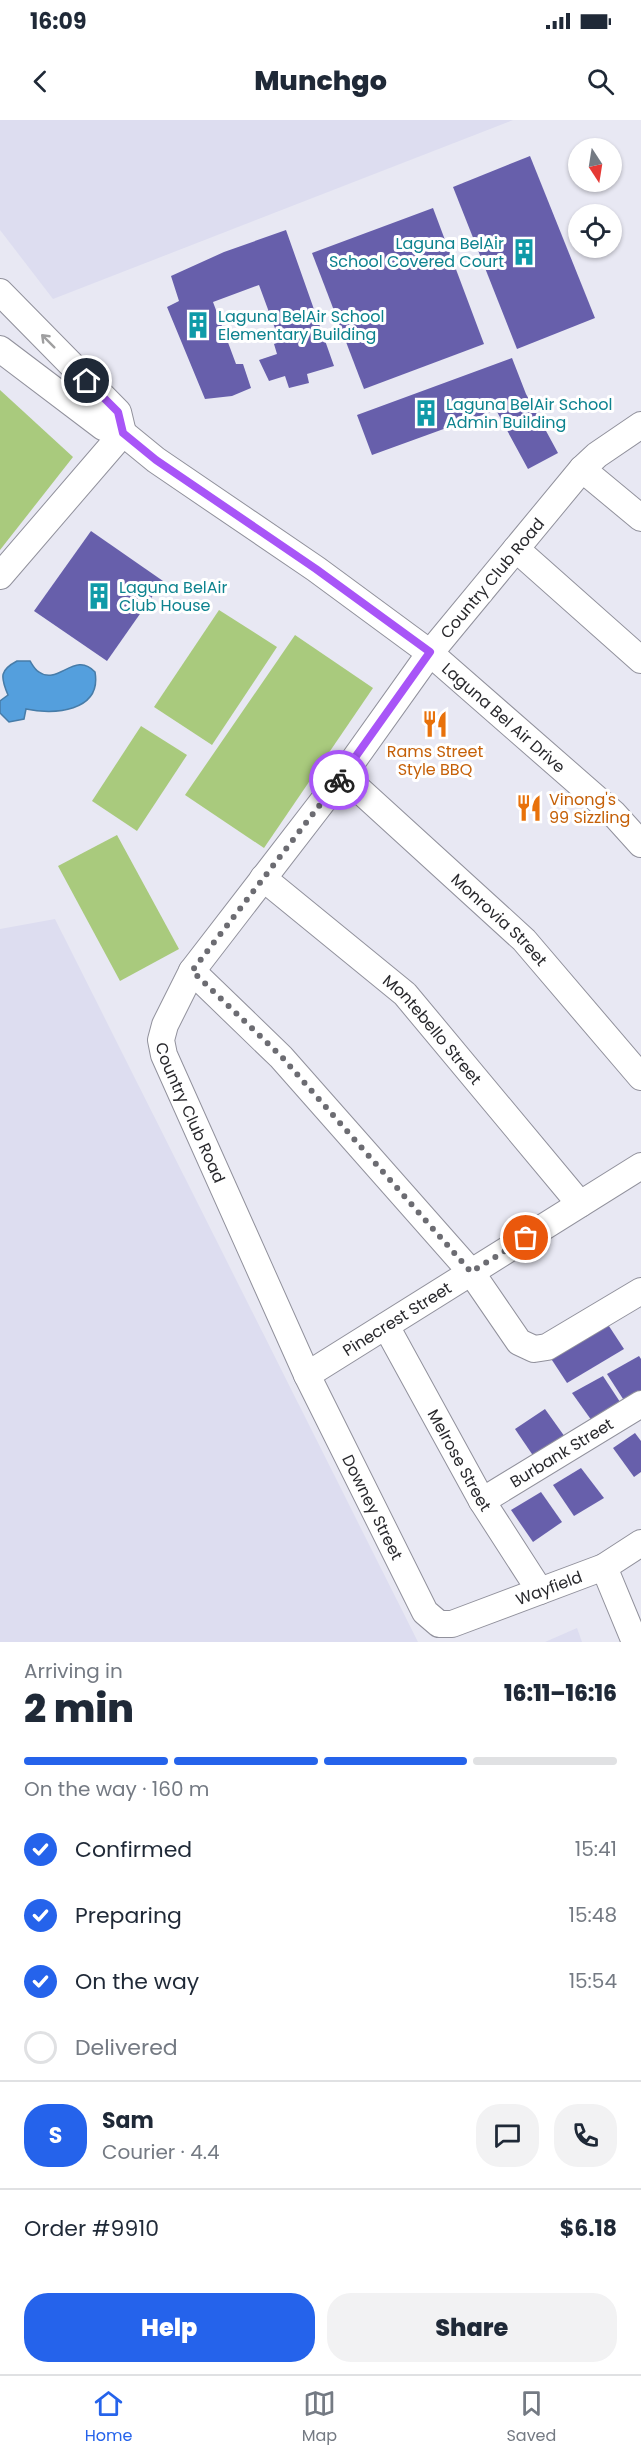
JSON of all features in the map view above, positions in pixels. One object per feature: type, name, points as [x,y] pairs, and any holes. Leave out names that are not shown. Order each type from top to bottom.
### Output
[{"type":"street","name":"Laguna Bel Air Drive","points":[[0,292],[118,412],[123,433]]},
{"type":"street","name":"Laguna Bel Air Drive","points":[[0,349],[103,427],[123,433],[156,460],[316,569],[430,652],[613,813],[641,844]]},
{"type":"street","name":"Country Club Road","points":[[307,1375],[164,1056],[161,1040],[165,1025],[192,971],[343,775],[430,652],[582,469],[597,455],[641,425]]},
{"type":"street","points":[[0,576],[123,433]]},
{"type":"street","points":[[582,469],[641,518]]},
{"type":"street","points":[[516,549],[641,660]]},
{"type":"street","name":"Monrovia Street","points":[[343,775],[524,940],[641,1077]]},
{"type":"street","name":"Montebello Street","points":[[263,878],[405,994],[580,1204]]},
{"type":"street","points":[[192,971],[281,1056],[471,1272],[519,1342],[534,1349],[547,1347],[641,1291]]},
{"type":"street","name":"Pinecrest Street","points":[[307,1375],[641,1166]]},
{"type":"street","name":"Melrose Street","points":[[386,1326],[482,1501],[540,1591]]},
{"type":"street","name":"Downey Street","points":[[307,1375],[425,1612],[439,1624],[452,1624]]},
{"type":"street","name":"Burbank Street","points":[[482,1501],[641,1404]]},
{"type":"street","name":"Wayfield","points":[[452,1624],[604,1566],[641,1543]]},
{"type":"street","points":[[604,1566],[635,1642]]},
{"type":"shaded area","points":[[0,120],[513,120],[53,299],[0,230]]},
{"type":"shaded area","points":[[55,919],[418,1642],[0,1642],[0,929]]},
{"type":"shaded area","points":[[577,1628],[582,1642],[545,1642]]},
{"type":"green space","points":[[0,390],[73,457],[0,550]]},
{"type":"green space","points":[[219,610],[277,647],[212,745],[154,707]]},
{"type":"green space","points":[[295,635],[373,688],[264,848],[185,795]]},
{"type":"green space","points":[[141,726],[187,755],[137,831],[92,801]]},
{"type":"green space","points":[[117,835],[179,949],[120,981],[58,866]]},
{"type":"water","points":[[17,661],[30,661],[38,671],[46,675],[53,675],[74,666],[88,666],[95,672],[95,685],[91,696],[73,708],[49,711],[26,709],[24,719],[9,722],[0,713],[0,701],[8,695],[3,674],[7,667]]},
{"type":"building","name":"Laguna BelAir School Covered Court","points":[[530,156],[568,251],[568,258],[571,258],[595,318],[517,349],[453,187]]},
{"type":"building","points":[[433,208],[484,344],[364,389],[312,253]]},
{"type":"building","name":"Laguna BelAir School Elementary Building","points":[[286,230],[334,366],[307,374],[309,383],[289,388],[285,376],[269,381],[259,360],[277,354],[274,344],[280,342],[259,285],[213,302],[236,364],[243,364],[251,388],[232,396],[205,399],[167,307],[179,301],[171,276],[224,252]]},
{"type":"building","name":"Laguna BelAir School Admin Building","points":[[512,358],[526,394],[558,453],[528,469],[496,410],[372,455],[357,415]]},
{"type":"building","name":"Laguna BelAir Club House","points":[[91,531],[163,581],[107,661],[34,611]]},
{"type":"building","points":[[605,1320],[624,1349],[567,1383],[548,1354]]},
{"type":"building","points":[[639,1356],[641,1359],[641,1393],[625,1402],[607,1374]]},
{"type":"building","points":[[603,1376],[622,1405],[592,1421],[572,1393]]},
{"type":"building","points":[[545,1409],[565,1437],[534,1457],[515,1429]]},
{"type":"building","points":[[635,1433],[641,1441],[641,1472],[634,1477],[613,1448]]},
{"type":"building","points":[[581,1468],[604,1498],[574,1516],[553,1485]]},
{"type":"building","points":[[541,1492],[562,1522],[533,1542],[511,1510]]},
{"type":"way so far","points":[[339,780],[192,971],[281,1056],[471,1272],[526,1238]]},
{"type":"place","name":"Laguna BelAir School Covered Court","points":[[524,252]]},
{"type":"place","name":"Laguna BelAir School Elementary Building","points":[[198,325]]},
{"type":"place","name":"Laguna BelAir School Admin Building","points":[[426,413]]},
{"type":"place","name":"Laguna BelAir Club House","points":[[99,596]]},
{"type":"place","name":"Rams Street Style BBQ","points":[[435,724]]},
{"type":"place","name":"Vinong's 99 Sizzling","points":[[529,808]]},
{"type":"route","points":[[87,381],[118,412],[123,433],[156,460],[316,569],[430,652],[339,780]]}]
